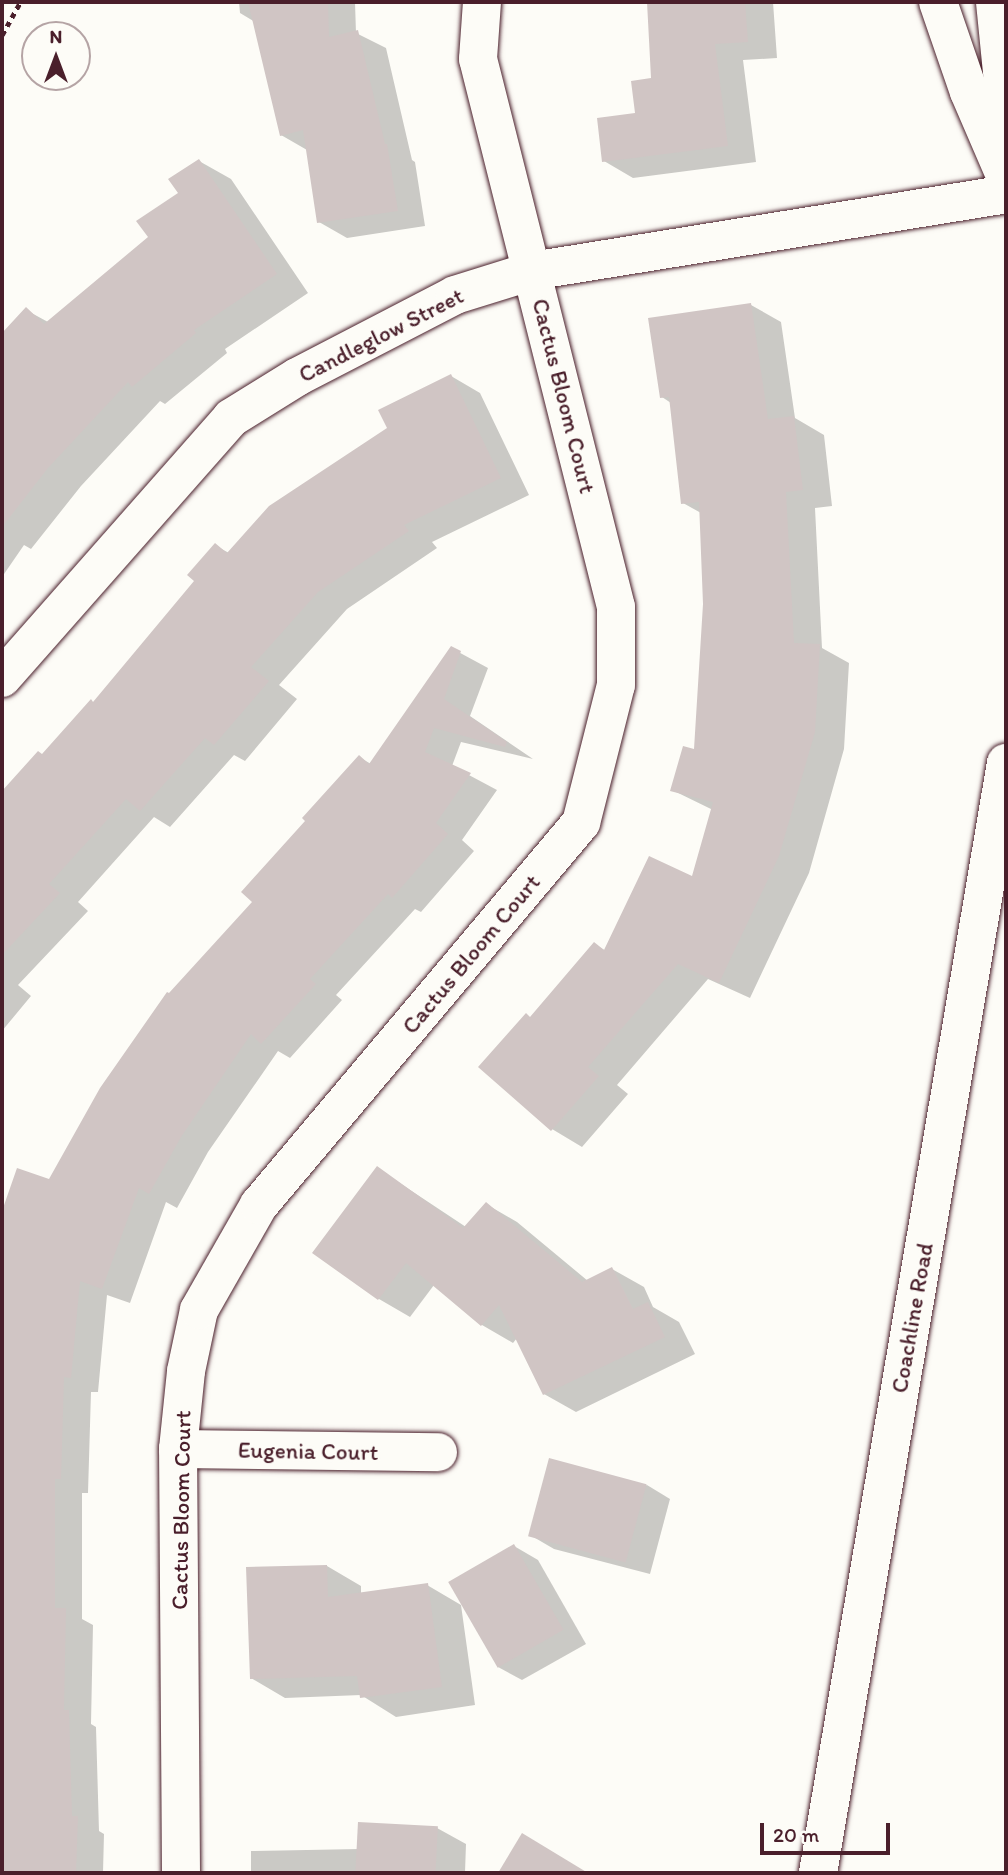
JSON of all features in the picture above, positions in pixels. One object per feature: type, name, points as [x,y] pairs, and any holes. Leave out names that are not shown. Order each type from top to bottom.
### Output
[{"type":"street","name":"Cactus Bloom Court","points":[[181,1873],[178,1449],[186,1371],[199,1310],[259,1205],[581,823],[616,685],[616,607],[478,59],[482,2]]},
{"type":"street","points":[[938,2],[969,92],[1006,178]]},
{"type":"street","points":[[995,2],[1006,113]]},
{"type":"street","name":"Candleglow Street","points":[[2,678],[231,418],[297,377],[454,295],[532,271],[1006,194]]},
{"type":"street","name":"Coachline Road","points":[[818,1873],[1006,763]]},
{"type":"street","name":"Eugenia Court","points":[[178,1449],[438,1452]]},
{"type":"path","points":[[2,35],[20,2]]},
{"type":"building","points":[[248,2],[328,2],[329,37],[358,30],[387,144],[398,211],[317,223],[303,130],[280,136]]},
{"type":"building","points":[[647,2],[745,2],[748,42],[715,44],[728,146],[602,162],[597,118],[635,113],[631,81],[651,78]]},
{"type":"building","points":[[199,159],[277,274],[194,330],[196,333],[132,387],[128,382],[48,468],[2,527],[2,333],[26,307],[44,324],[148,237],[136,221],[178,193],[168,179]]},
{"type":"building","points":[[751,303],[768,419],[794,416],[803,490],[786,492],[794,643],[820,644],[815,732],[779,856],[719,983],[678,964],[588,1067],[599,1076],[551,1131],[478,1067],[526,1013],[530,1017],[594,942],[604,950],[649,856],[692,876],[713,802],[670,791],[683,746],[694,749],[703,604],[699,502],[681,504],[669,397],[660,398],[648,318]]},
{"type":"building","points":[[451,374],[501,478],[404,525],[409,531],[318,592],[251,667],[269,681],[214,745],[205,738],[140,811],[126,799],[49,884],[60,893],[2,955],[2,791],[38,751],[42,754],[91,699],[93,702],[194,581],[187,575],[215,543],[227,553],[269,506],[387,428],[378,410]]},
{"type":"building","points":[[451,646],[461,651],[444,699],[507,742],[505,747],[434,728],[425,752],[471,773],[436,823],[448,834],[392,898],[388,894],[310,979],[316,984],[261,1044],[251,1034],[181,1137],[149,1194],[139,1188],[102,1289],[80,1281],[71,1378],[64,1377],[61,1479],[55,1479],[55,1608],[66,1608],[64,1710],[69,1710],[72,1816],[78,1816],[76,1873],[2,1873],[2,1211],[17,1168],[49,1179],[100,1088],[167,992],[169,993],[252,902],[241,892],[305,821],[302,818],[359,755],[369,764]]},
{"type":"building","points":[[377,1166],[463,1228],[486,1202],[582,1282],[612,1267],[633,1309],[648,1302],[665,1337],[543,1395],[499,1305],[481,1326],[406,1263],[378,1300],[312,1253]]},
{"type":"building","points":[[549,1458],[647,1484],[626,1562],[528,1536]]},
{"type":"building","points":[[514,1544],[564,1630],[498,1668],[448,1582]]},
{"type":"building","points":[[327,1565],[328,1597],[428,1583],[442,1687],[360,1698],[357,1676],[250,1679],[246,1567]]},
{"type":"building","points":[[358,1822],[438,1826],[435,1873],[355,1873]]},
{"type":"building","points":[[522,1833],[588,1873],[498,1873]]}]
